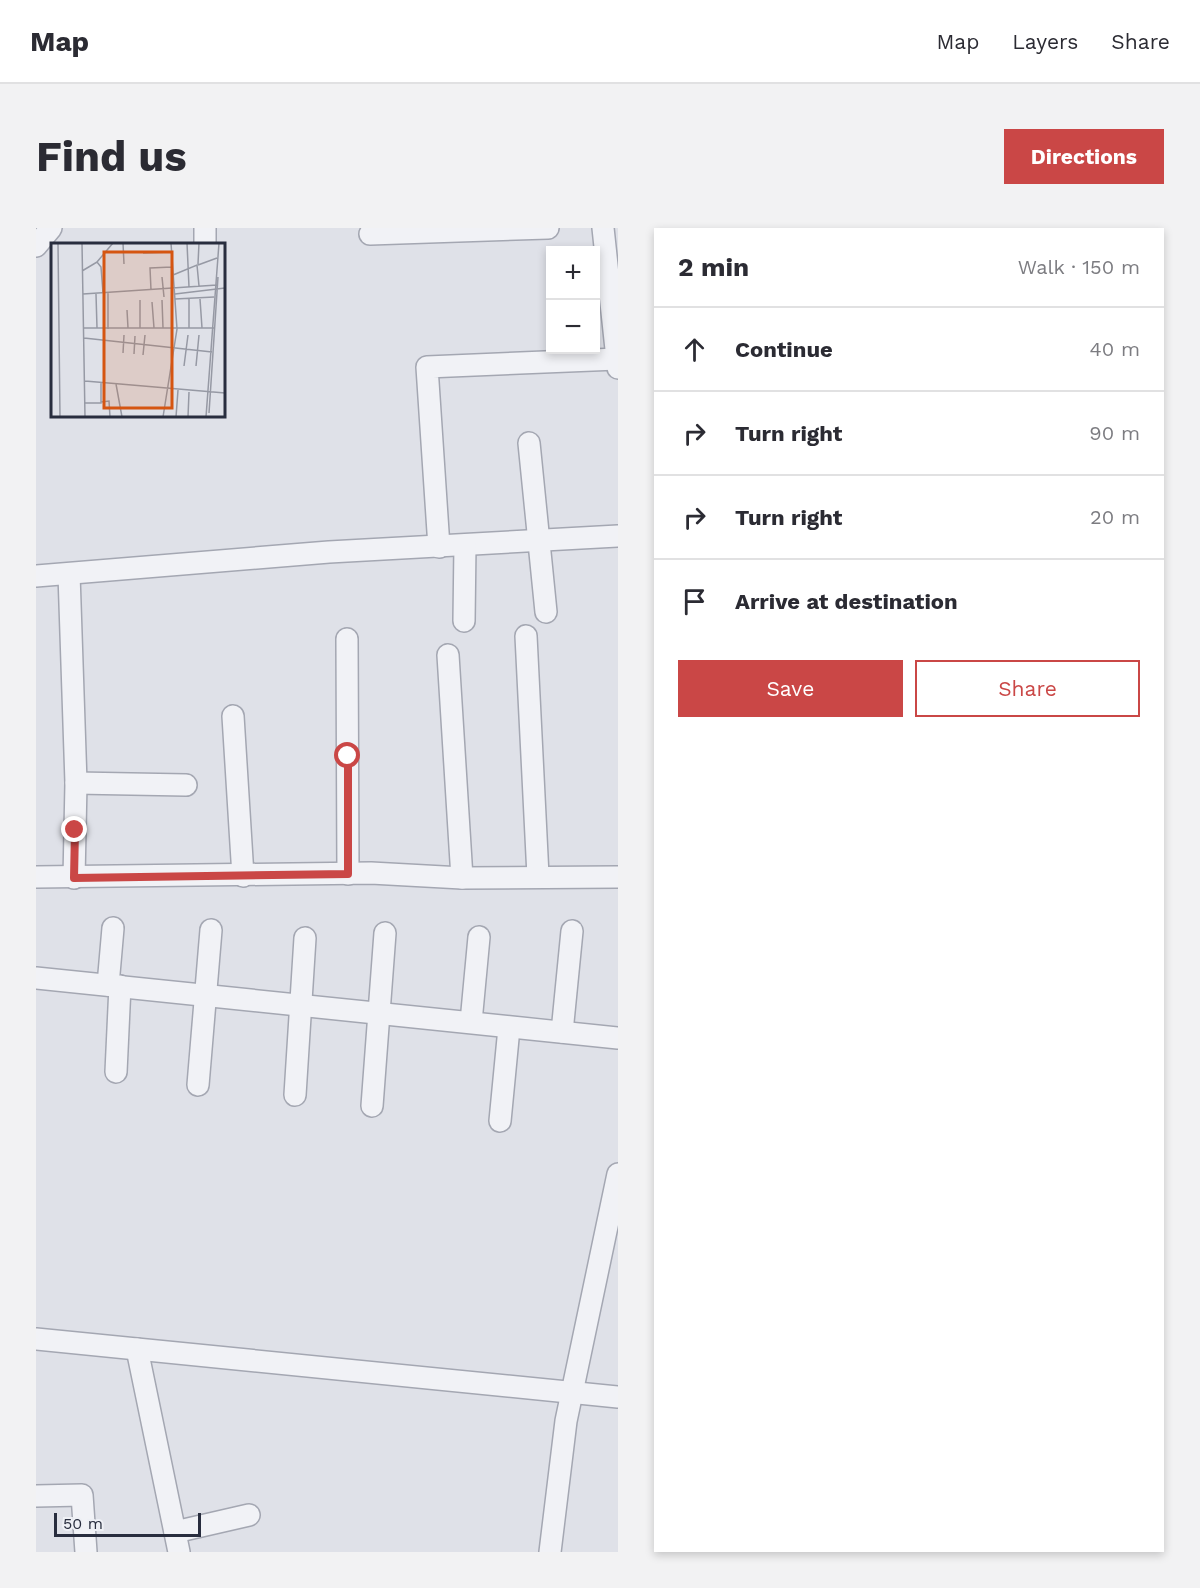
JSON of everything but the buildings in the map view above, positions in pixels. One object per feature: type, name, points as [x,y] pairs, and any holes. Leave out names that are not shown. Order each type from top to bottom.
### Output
[{"type":"street","points":[[36,246],[51,228]]},
{"type":"street","points":[[370,234],[548,228]]},
{"type":"street","points":[[439,547],[428,367],[617,363],[603,228]]},
{"type":"street","points":[[529,443],[546,612]]},
{"type":"street","points":[[36,576],[329,552],[618,536]]},
{"type":"street","points":[[464,621],[465,545]]},
{"type":"street","points":[[69,574],[76,783],[74,878]]},
{"type":"street","points":[[526,636],[538,876]]},
{"type":"street","points":[[347,639],[348,874]]},
{"type":"street","points":[[448,655],[462,878]]},
{"type":"street","points":[[233,717],[243,876]]},
{"type":"street","points":[[76,783],[186,785]]},
{"type":"street","points":[[36,877],[348,874],[462,878],[618,877]]},
{"type":"street","points":[[113,928],[116,1072]]},
{"type":"street","points":[[198,1085],[212,930]]},
{"type":"street","points":[[562,1032],[572,931]]},
{"type":"street","points":[[372,1106],[386,933]]},
{"type":"street","points":[[471,1022],[479,937]]},
{"type":"street","points":[[295,1095],[305,938]]},
{"type":"street","points":[[36,978],[618,1038]]},
{"type":"street","points":[[500,1121],[509,1028]]},
{"type":"street","points":[[550,1552],[572,1393],[618,1174]]},
{"type":"street","points":[[36,1339],[618,1397]]},
{"type":"street","points":[[137,1349],[177,1542],[249,1515]]},
{"type":"street","points":[[36,1496],[82,1495],[86,1552]]},
{"type":"route","points":[[75,830],[74,878],[348,874],[348,756]]}]
